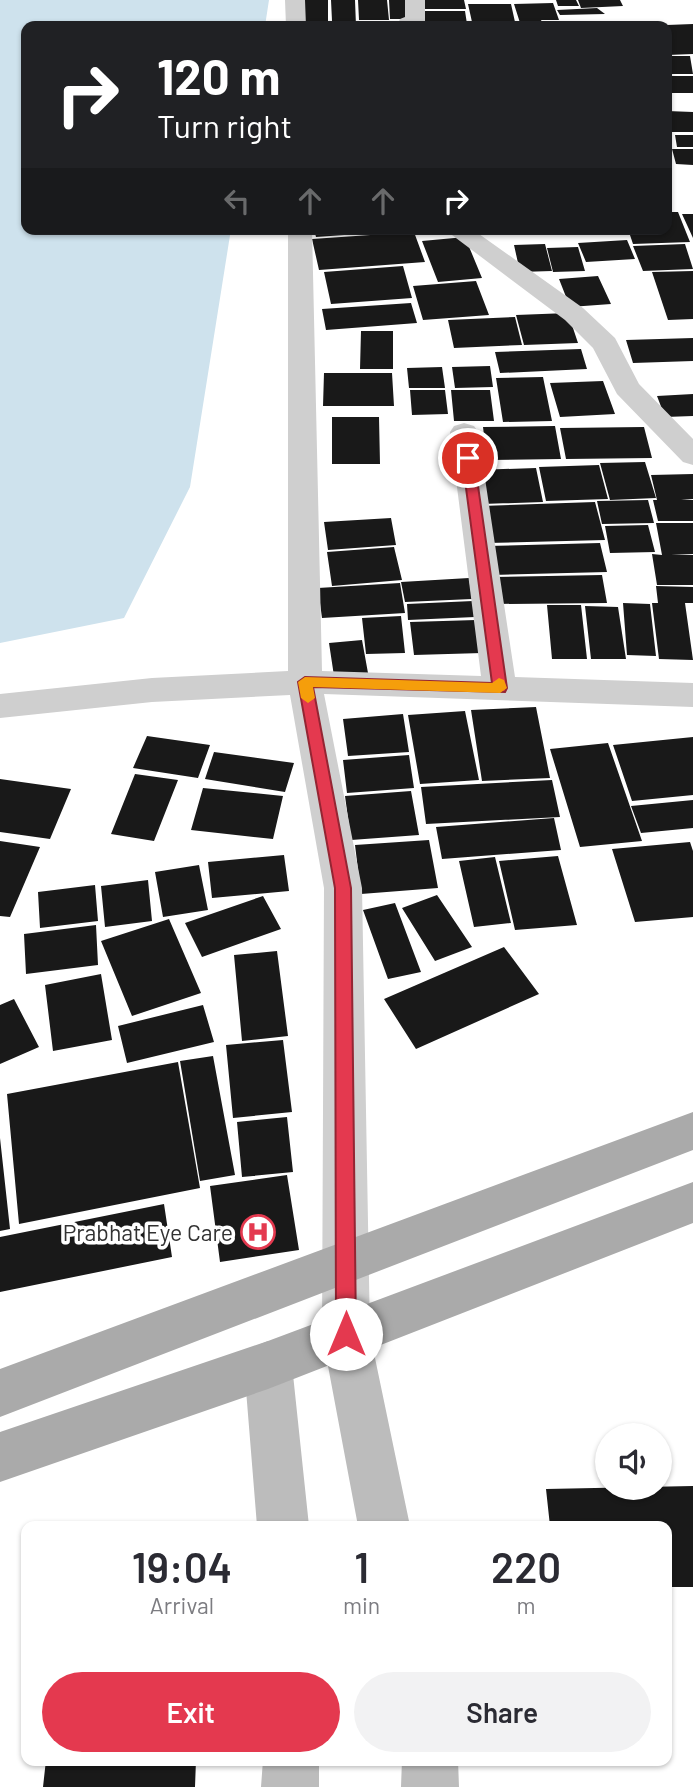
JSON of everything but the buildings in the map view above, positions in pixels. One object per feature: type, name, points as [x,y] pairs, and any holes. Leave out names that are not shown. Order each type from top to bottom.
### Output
[{"type":"main road","points":[[0,1393],[693,1131]]},
{"type":"main road","points":[[0,1457],[268,1365],[693,1202]]},
{"type":"main road","points":[[346,1334],[383,1521]]},
{"type":"main road","points":[[268,1365],[283,1521]]},
{"type":"main road","points":[[290,1787],[291,1766]]},
{"type":"main road","points":[[430,1766],[430,1787]]},
{"type":"street","points":[[295,0],[296,21]]},
{"type":"street","points":[[415,0],[415,21]]},
{"type":"street","points":[[300,235],[305,682],[343,888],[346,1334]]},
{"type":"street","points":[[464,235],[582,321],[605,344],[627,388],[693,456]]},
{"type":"street","points":[[464,432],[500,688]]},
{"type":"street","points":[[0,706],[152,690],[305,682],[693,695]]},
{"type":"water","points":[[0,0],[269,0],[266,21],[21,21],[21,235],[230,235],[190,487],[124,618],[0,643]]},
{"type":"slow traffic","points":[[308,698],[305,682],[500,688],[499,683]]},
{"type":"place","name":"Prabhat Eye Care","points":[[258,1232]]},
{"type":"route","points":[[346,1334],[343,888],[305,682],[500,688],[468,458]]}]
